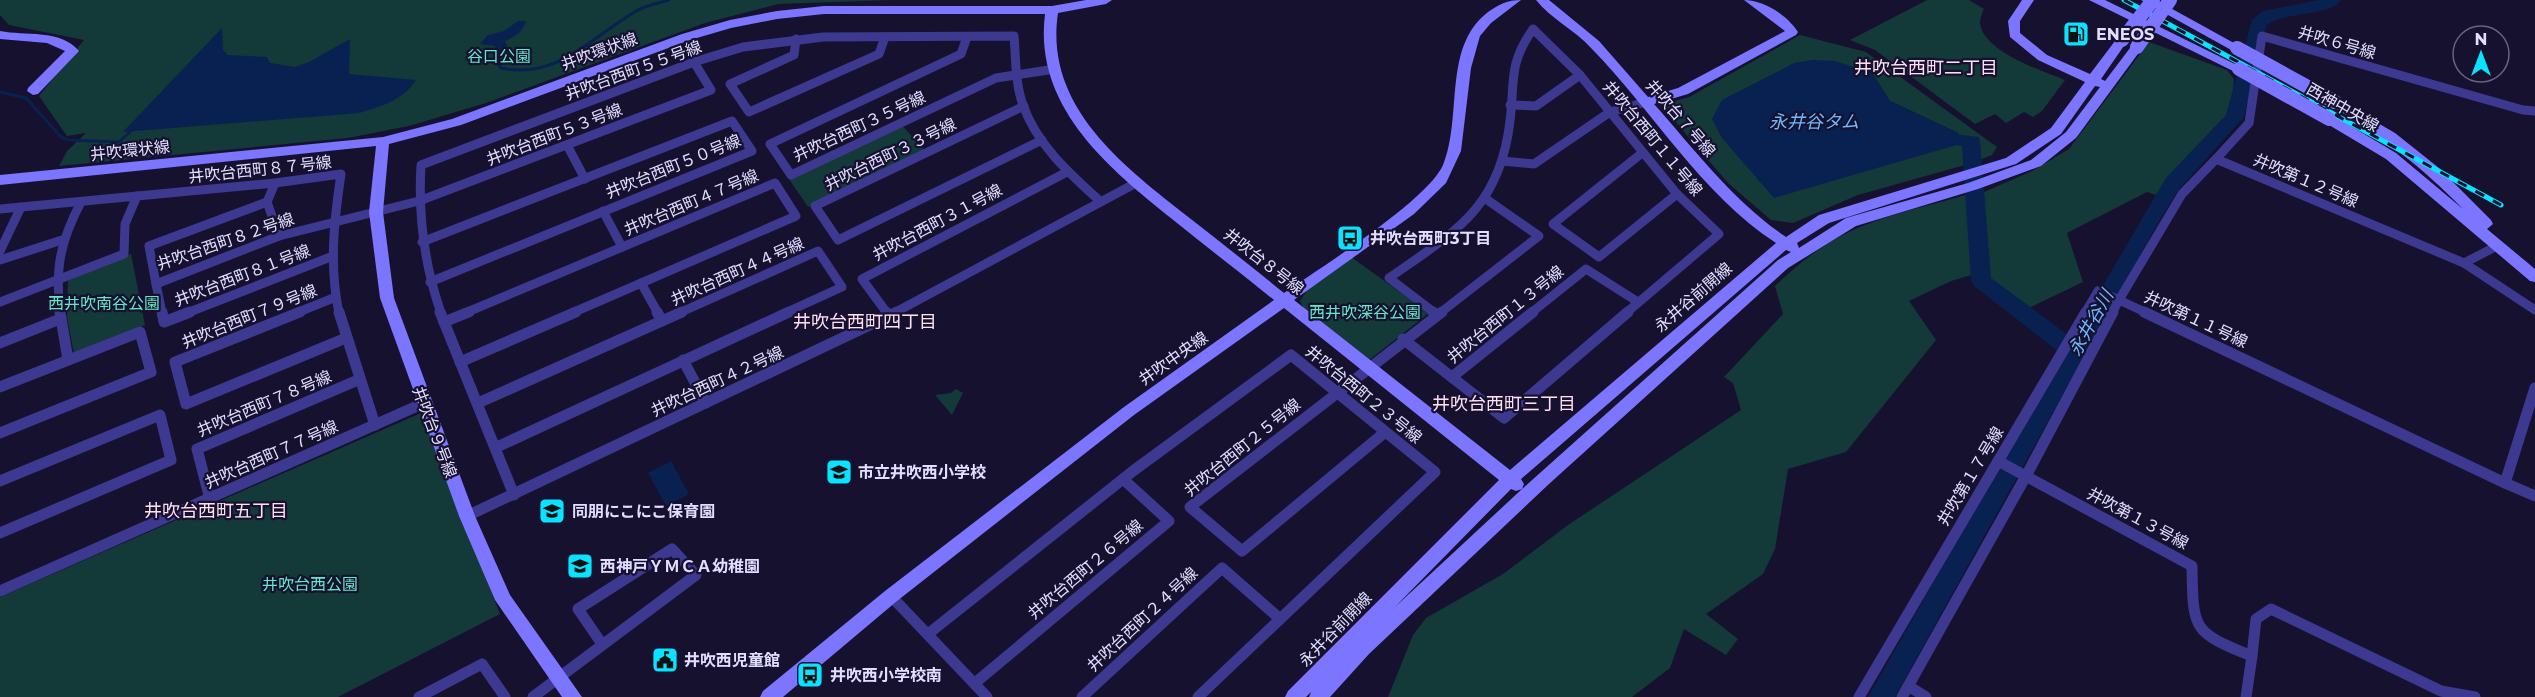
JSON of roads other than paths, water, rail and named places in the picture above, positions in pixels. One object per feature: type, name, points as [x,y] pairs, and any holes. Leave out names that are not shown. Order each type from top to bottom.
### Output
[{"type":"street","name":"井吹環状線","points":[[0,180],[383,141],[456,122],[686,37],[730,24],[824,10],[1052,10],[1106,0]]},
{"type":"street","name":"井吹中央線","points":[[769,697],[891,596],[1130,411],[1409,211],[1432,190],[1448,169],[1457,144],[1466,63],[1474,36],[1494,14],[1515,0]]},
{"type":"street","name":"井吹台７号線","points":[[1542,0],[1595,44],[1723,191],[1766,230],[1800,252]]},
{"type":"street","points":[[1502,161],[1534,164],[1611,112],[1683,91],[1792,32],[1788,26],[1750,0]]},
{"type":"street","points":[[2095,0],[2239,69]]},
{"type":"street","name":"西神中央線","points":[[2111,0],[2330,118],[2391,156],[2535,277]]},
{"type":"street","name":"西神中央線","points":[[2147,0],[2335,102],[2390,136],[2434,171],[2486,224],[2535,264]]},
{"type":"street","name":"永井谷前開線","points":[[1294,697],[1510,479],[1770,254],[1824,219],[2011,161],[2056,130],[2091,80],[2153,0]]},
{"type":"street","name":"永井谷前開線","points":[[1318,697],[1364,648],[1527,494],[1800,252],[1851,222],[1973,186],[2036,163],[2071,135],[2109,87],[2170,0]]},
{"type":"street","points":[[2029,2],[2014,21],[2014,34],[2025,47],[2049,62],[2109,87]]},
{"type":"street","name":"井吹台８号線","points":[[1052,10],[1049,21],[1055,69],[1072,115],[1095,145],[1136,183],[1527,494]]},
{"type":"street","name":"井吹台西町１１号線","points":[[1403,339],[1504,418],[1719,234],[1677,194],[1580,75],[1533,29],[1511,65],[1510,105],[1502,161],[1486,199],[1449,234],[1389,278],[1436,314]]},
{"type":"street","points":[[0,36],[44,39],[67,46],[73,51],[33,91]]},
{"type":"street","name":"井吹台西町５５号線","points":[[514,495],[430,282],[422,242],[419,201],[421,165],[694,62],[743,47],[796,39],[1014,36],[1017,75],[1023,106],[1042,140],[1067,172],[1101,202]]},
{"type":"street","name":"井吹６号線","points":[[2216,159],[2249,123],[2262,36],[2535,111]]},
{"type":"street","points":[[796,39],[794,55],[730,84],[749,112],[879,54],[885,37]]},
{"type":"street","name":"井吹台西町３５号線","points":[[967,37],[961,54],[770,144],[791,175],[996,78],[1055,69]]},
{"type":"street","name":"井吹台西町５３号線","points":[[376,212],[419,201],[711,90],[694,62]]},
{"type":"street","points":[[1510,105],[1536,106],[1580,75]]},
{"type":"street","name":"井吹台西町３３号線","points":[[1023,106],[815,206],[838,240],[1042,140]]},
{"type":"street","name":"井吹台西町５０号線","points":[[422,242],[732,121],[752,151],[430,282]]},
{"type":"street","name":"井吹台９号線","points":[[383,141],[376,212],[387,298],[467,516],[504,600],[557,678],[573,697]]},
{"type":"street","points":[[567,145],[585,178]]},
{"type":"street","points":[[1642,153],[1553,224],[1599,257],[1677,194]]},
{"type":"street","points":[[2117,299],[2182,194],[2216,159]]},
{"type":"street","name":"井吹第１２号線","points":[[2216,159],[2464,262],[2535,310]]},
{"type":"street","name":"井吹台西町３１号線","points":[[889,316],[862,279],[1067,172]]},
{"type":"street","name":"井吹台西町８７号線","points":[[0,209],[275,183],[340,174],[334,222],[333,256],[336,297],[358,380],[375,425]]},
{"type":"street","name":"井吹台西町８２号線","points":[[275,183],[267,202],[149,246],[156,284],[279,236],[376,212]]},
{"type":"street","name":"井吹台西町４７号線","points":[[444,322],[775,183],[796,216],[460,362]]},
{"type":"street","name":"井吹台西町４２号線","points":[[467,516],[889,316],[1136,183]]},
{"type":"street","points":[[0,302],[124,254],[125,225],[137,196]]},
{"type":"street","name":"井吹台西町２５号線","points":[[1384,433],[1242,551],[1190,507],[1337,393],[1368,366],[1539,236],[1486,199]]},
{"type":"street","points":[[68,360],[60,320],[58,279],[62,240],[81,202]]},
{"type":"street","points":[[267,202],[279,236]]},
{"type":"street","points":[[0,251],[21,207]]},
{"type":"street","points":[[603,212],[622,247]]},
{"type":"street","points":[[0,260],[62,240]]},
{"type":"street","points":[[2464,262],[2497,246]]},
{"type":"street","name":"井吹台西町４４号線","points":[[478,403],[818,251],[842,286],[497,447]]},
{"type":"street","name":"井吹台西町８１号線","points":[[156,284],[164,322],[333,256]]},
{"type":"street","name":"井吹台西町１３号線","points":[[1452,377],[1586,269],[1638,302]]},
{"type":"street","points":[[641,283],[662,321]]},
{"type":"street","name":"井吹第１７号線","points":[[1859,697],[2098,291],[2117,299]]},
{"type":"street","name":"井吹台西町７９号線","points":[[336,297],[176,362],[186,404],[346,338]]},
{"type":"street","name":"井吹第１１号線","points":[[1905,691],[2026,476],[2117,299],[2535,496]]},
{"type":"street","points":[[0,343],[60,320]]},
{"type":"street","points":[[0,387],[141,332],[151,372],[0,434]]},
{"type":"street","name":"井吹台西町２３号線","points":[[928,634],[1123,479],[1291,355],[1384,433],[1435,472],[1198,697]]},
{"type":"street","points":[[683,360],[706,403]]},
{"type":"street","name":"井吹台西町７８号線","points":[[210,499],[197,449],[358,380]]},
{"type":"street","points":[[2505,483],[2533,404],[2535,388]]},
{"type":"street","name":"井吹台西町７７号線","points":[[0,591],[424,403]]},
{"type":"street","points":[[0,481],[160,415],[171,460],[0,533]]},
{"type":"street","name":"井吹第１３号線","points":[[1998,461],[2192,566],[2194,622],[2205,637],[2252,656]]},
{"type":"street","name":"井吹台西町２６号線","points":[[975,683],[1169,521],[1123,479]]},
{"type":"street","points":[[532,697],[696,575],[672,549],[578,609],[602,644]]},
{"type":"street","name":"井吹台西町２４号線","points":[[1082,697],[1222,568],[1279,618]]},
{"type":"street","points":[[891,596],[987,697]]},
{"type":"street","points":[[2246,697],[2256,620],[2271,609],[2441,691],[2475,697]]},
{"type":"street","points":[[419,697],[482,664],[505,697]]},
{"type":"street","points":[[1905,691],[1926,697]]},
{"type":"water","points":[[518,21],[526,21],[515,36],[505,41],[509,49],[497,55],[495,46],[480,44],[488,35],[504,31]]},
{"type":"water","points":[[222,28],[223,50],[228,55],[267,57],[270,63],[295,67],[309,62],[350,39],[349,74],[416,80],[398,98],[359,113],[123,132]]},
{"type":"water","name":"永井谷タム","points":[[1814,60],[1835,61],[1872,73],[1890,101],[1958,133],[1960,144],[1774,198],[1722,138],[1712,119],[1722,100],[1795,63]]},
{"type":"water","points":[[671,461],[689,494],[666,506],[648,473]]},
{"type":"waterway","points":[[499,54],[498,63],[501,68],[522,70],[540,68],[574,53],[638,10],[669,0]]},
{"type":"waterway","name":"永井谷川","points":[[1881,697],[2154,212],[2173,183],[2235,117],[2258,24],[2269,15],[2325,4],[2333,0]]},
{"type":"waterway","points":[[0,92],[26,98],[61,137],[68,140],[119,142],[131,131]]},
{"type":"waterway","points":[[1931,137],[1971,141],[1981,281],[2052,333],[2074,353]]},
{"type":"railway","points":[[2124,0],[2501,205]]},
{"type":"place","name":"ENEOS","points":[[2076,34]]},
{"type":"place","name":"井吹台西町3丁目","points":[[1350,238]]},
{"type":"place","name":"市立井吹西小学校","points":[[839,472]]},
{"type":"place","name":"同朋にこにこ保育園","points":[[552,511]]},
{"type":"place","name":"西神戸ＹＭＣＡ幼稚園","points":[[580,566]]},
{"type":"place","name":"井吹西児童館","points":[[665,660]]},
{"type":"place","name":"井吹西小学校南","points":[[810,675]]},
{"type":"district","name":"井吹台西町二丁目","points":[[1926,68]]},
{"type":"district","name":"井吹台西町四丁目","points":[[865,322]]},
{"type":"district","name":"井吹台西町三丁目","points":[[1504,404]]},
{"type":"district","name":"井吹台西町五丁目","points":[[216,511]]},
{"type":"park label","name":"谷口公園","points":[[499,56]]},
{"type":"park label","name":"西井吹南谷公園","points":[[104,303]]},
{"type":"park label","name":"西井吹深谷公園","points":[[1365,312]]},
{"type":"park label","name":"井吹台西公園","points":[[310,584]]}]
